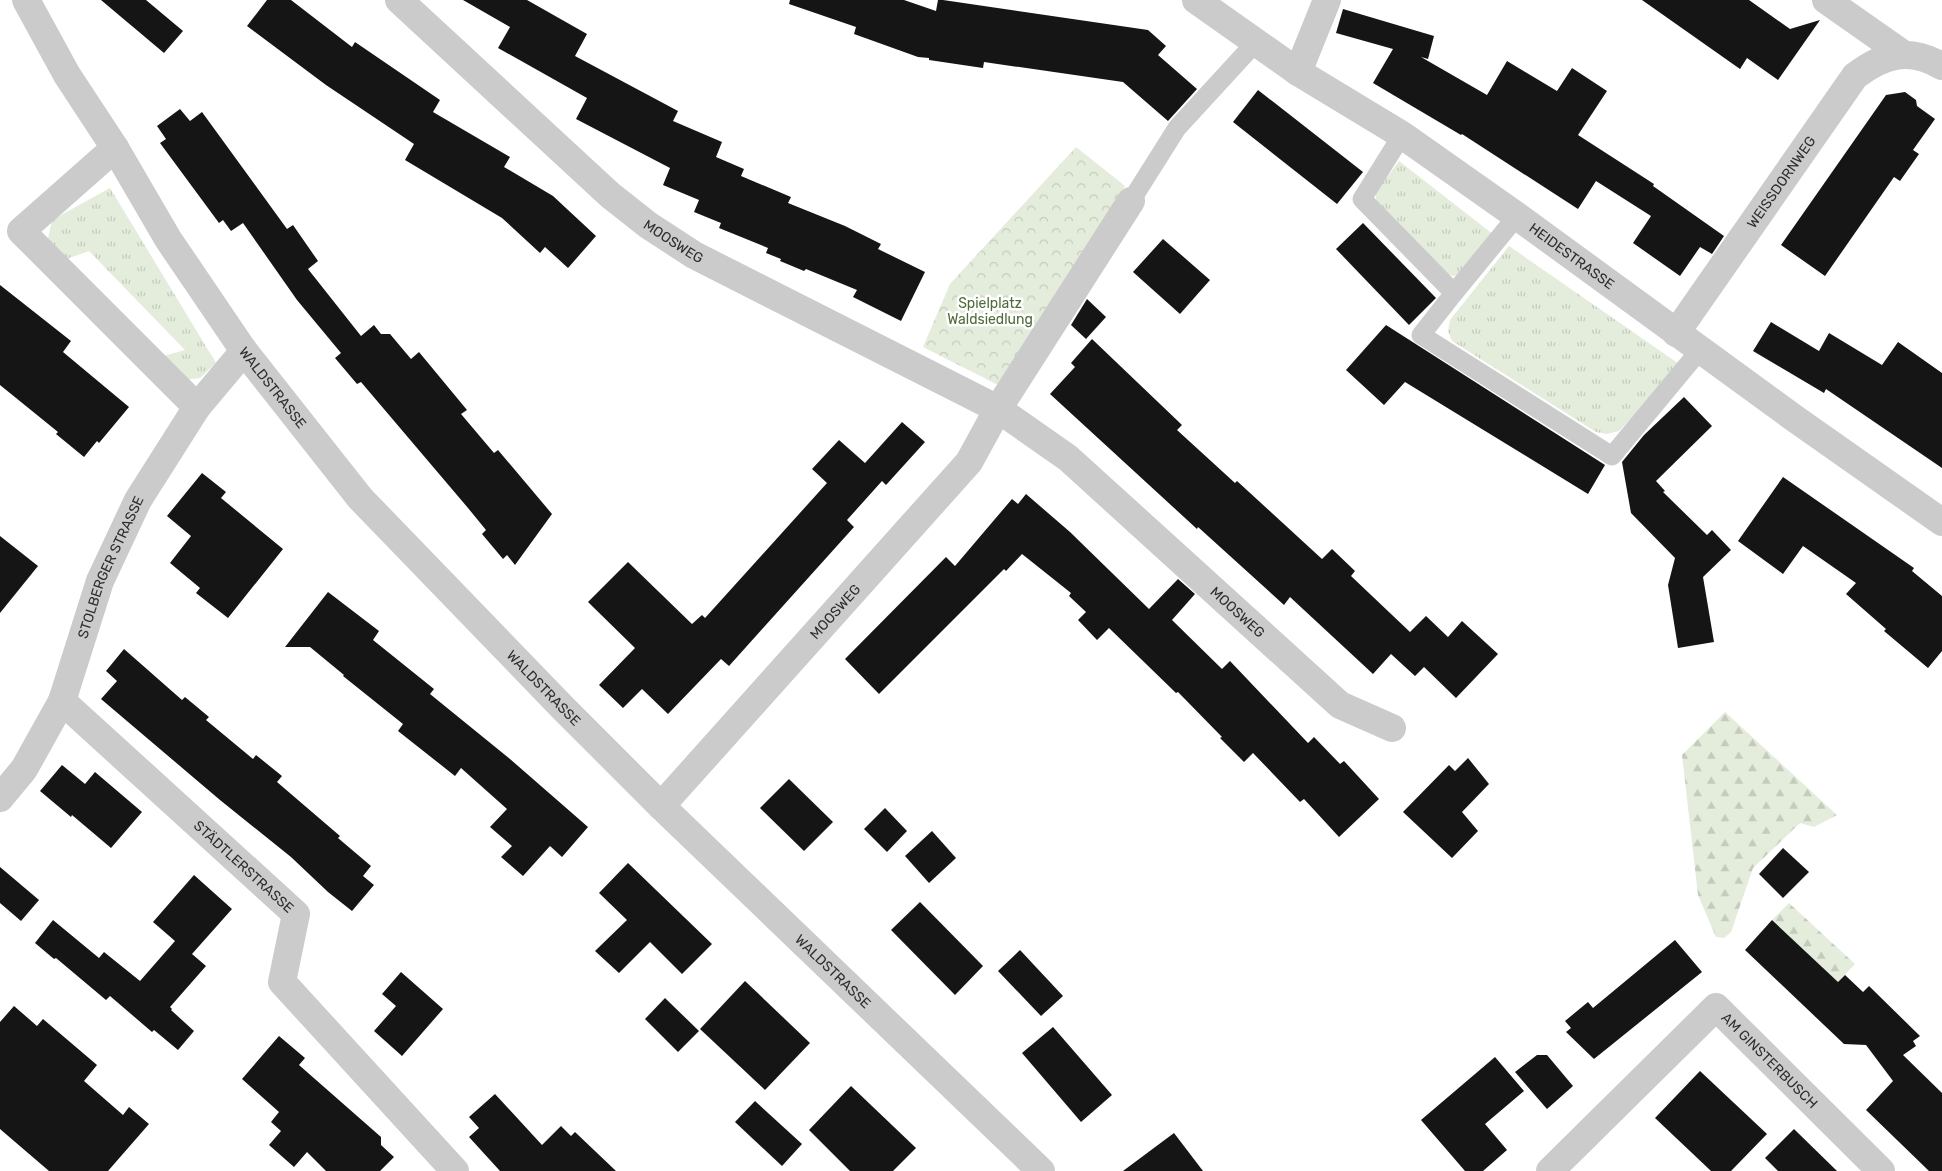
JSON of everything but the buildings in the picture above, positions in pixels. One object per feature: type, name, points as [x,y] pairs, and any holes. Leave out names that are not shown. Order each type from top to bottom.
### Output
[{"type":"street","name":"WALDSTRASSE","points":[[26,0],[67,75],[115,148],[168,239],[244,351],[360,498],[660,806],[1041,1171]]},
{"type":"street","name":"MOOSWEG","points":[[399,0],[610,195],[648,225],[694,255],[998,408],[1068,458],[1340,705],[1392,728]]},
{"type":"street","name":"HEIDESTRASSE","points":[[1196,0],[1298,72],[1402,135],[1942,522]]},
{"type":"street","points":[[1298,72],[1327,0]]},
{"type":"street","points":[[1826,0],[1903,54],[1921,57],[1942,66]]},
{"type":"street","name":"WEISSDORNWEG","points":[[1676,333],[1855,76],[1872,64],[1903,54]]},
{"type":"street","points":[[115,148],[21,231],[197,407]]},
{"type":"street","name":"MOOSWEG","points":[[660,806],[969,462],[998,408],[1131,201]]},
{"type":"street","name":"STOLBERGER STRASSE","points":[[0,798],[24,769],[62,701],[100,581],[138,500],[197,407],[244,351]]},
{"type":"street","name":"STÄDTLERSTRASSE","points":[[62,701],[296,914],[282,982],[455,1171]]},
{"type":"street","name":"AM GINSTERBUSCH","points":[[1550,1171],[1716,1007],[1881,1171]]},
{"type":"lane","points":[[1131,201],[1177,128],[1255,43]]},
{"type":"lane","points":[[1402,135],[1362,198],[1454,293]]},
{"type":"lane","points":[[1517,216],[1421,335],[1612,456],[1700,350]]},
{"type":"green space","name":"Spielplatz Waldsiedlung","points":[[1076,147],[1125,186],[1000,386],[923,347],[950,284]]},
{"type":"green space","points":[[1399,161],[1494,235],[1464,273],[1454,276],[1442,273],[1376,201],[1376,192]]},
{"type":"green space","points":[[110,188],[216,363],[200,378],[184,380],[160,357],[185,350],[89,251],[61,261],[46,248],[52,220]]},
{"type":"green space","points":[[1509,246],[1682,366],[1619,431],[1607,434],[1596,432],[1452,341],[1448,331],[1450,320]]},
{"type":"green space","points":[[1725,712],[1837,815],[1814,827],[1800,823],[1753,868],[1731,932],[1724,938],[1716,937],[1698,895],[1682,755]]},
{"type":"green space","points":[[1789,903],[1855,964],[1838,982],[1772,920]]}]
